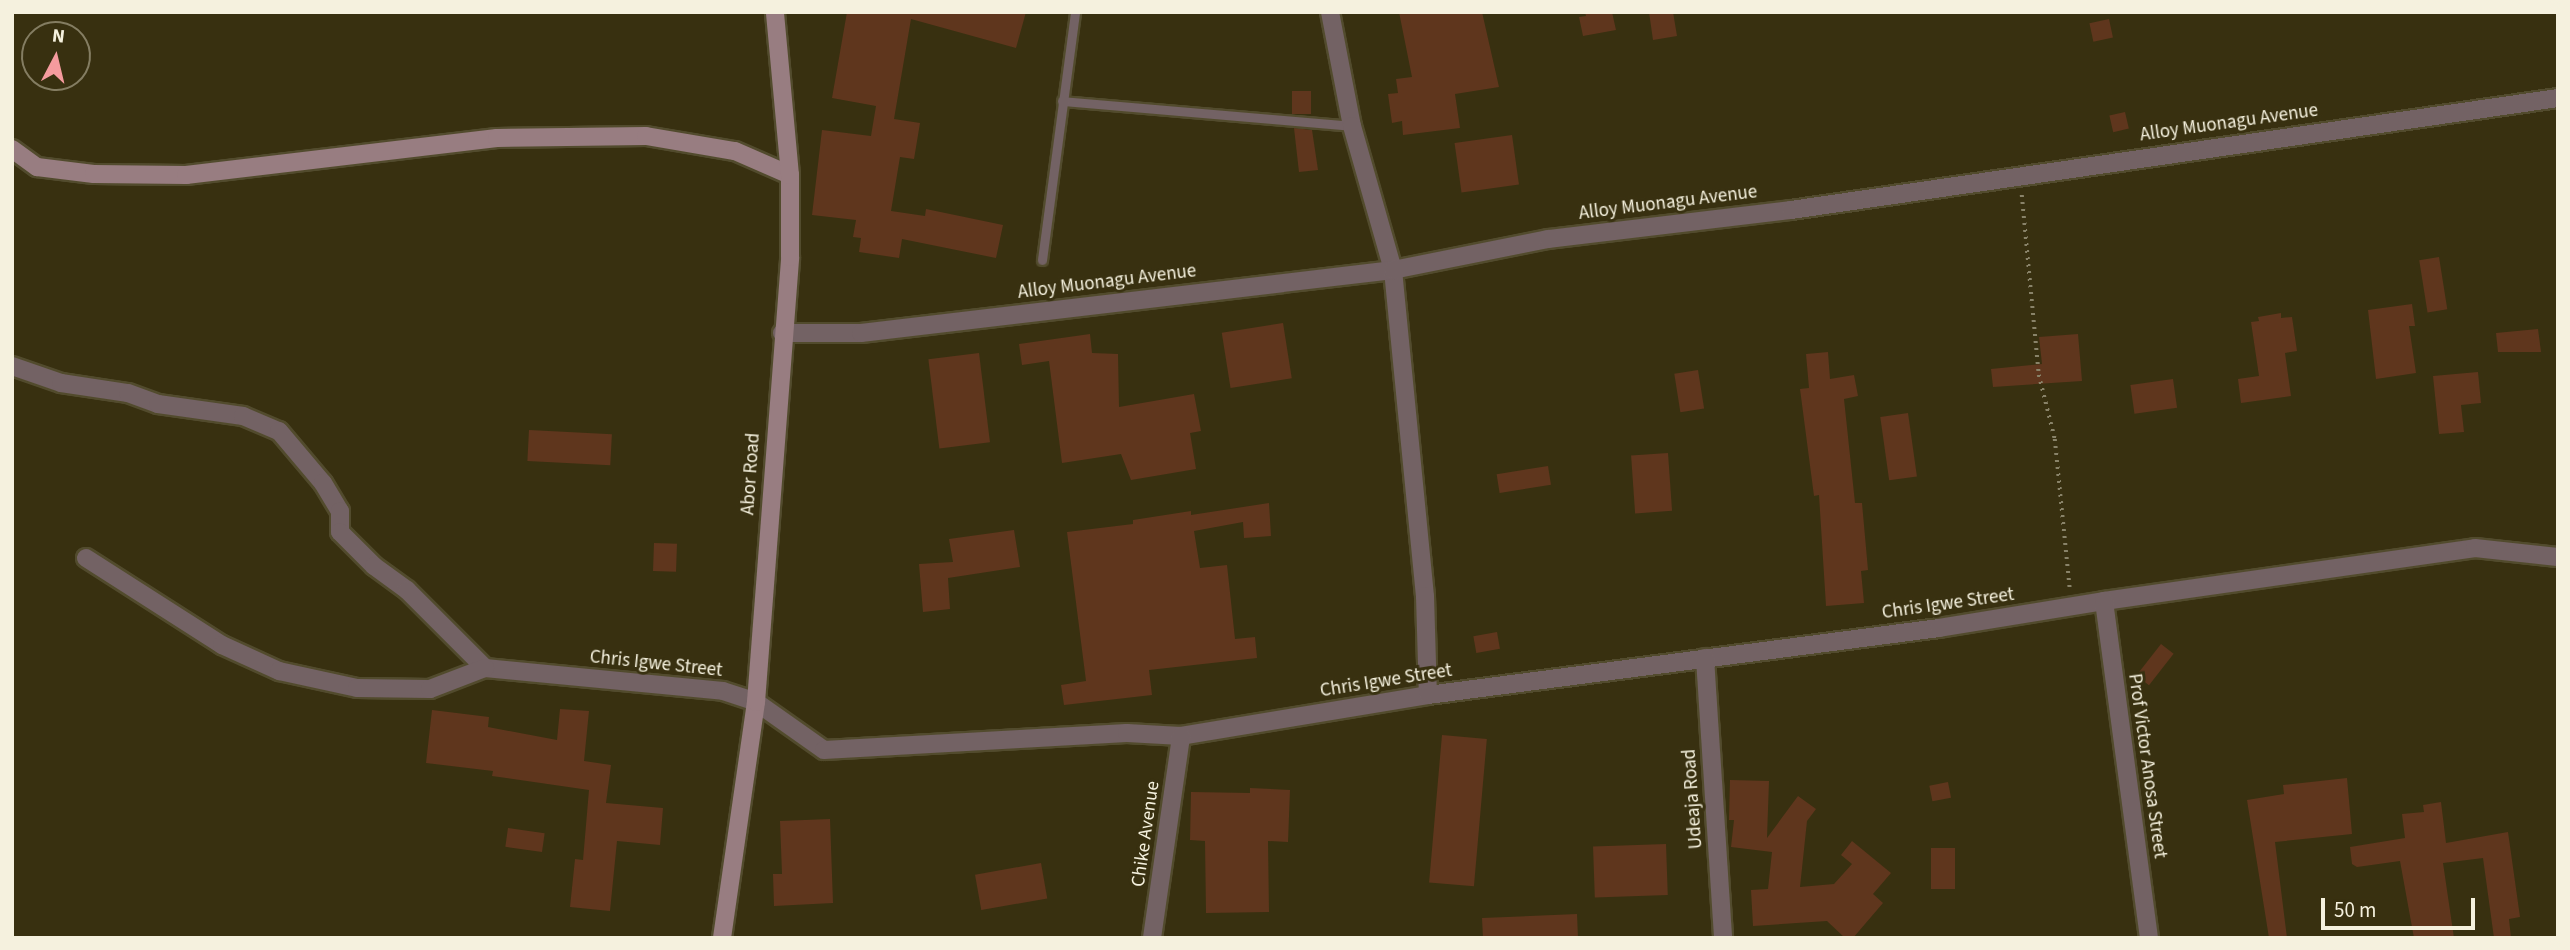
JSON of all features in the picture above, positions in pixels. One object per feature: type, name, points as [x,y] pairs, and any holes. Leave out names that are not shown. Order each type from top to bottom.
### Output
[{"type":"street","name":"Abor Road","points":[[722,938],[756,702],[782,333],[790,257],[790,175],[775,12]]},
{"type":"street","points":[[1330,12],[1352,126],[1393,270],[1425,596],[1428,695]]},
{"type":"street","name":"Alloy Muonagu Avenue","points":[[782,333],[861,332],[1393,270],[1548,239],[1791,210],[2558,98]]},
{"type":"street","points":[[12,149],[37,167],[94,174],[186,175],[497,138],[646,136],[735,151],[790,175]]},
{"type":"street","points":[[12,366],[61,383],[128,393],[158,404],[243,416],[279,431],[323,483],[340,511],[340,532],[374,566],[407,590],[485,668],[430,689],[345,686],[279,671],[222,645],[86,558]]},
{"type":"street","name":"Chris Igwe Street","points":[[485,668],[723,691],[756,702],[824,750],[1127,733],[1181,736],[1428,695],[1939,628],[2104,600],[2475,548],[2558,557]]},
{"type":"street","name":"Prof Victor Anosa Street","points":[[2104,600],[2149,938]]},
{"type":"street","name":"Udeaja Road","points":[[1705,658],[1723,938]]},
{"type":"street","name":"Chike Avenue","points":[[1152,938],[1181,736]]},
{"type":"lane","points":[[1042,260],[1075,12]]},
{"type":"lane","points":[[1062,101],[1352,126]]},
{"type":"path","points":[[2020,175],[2039,375],[2055,439],[2072,606]]},
{"type":"building","points":[[847,12],[1026,12],[1016,48],[911,19],[894,119],[920,123],[914,159],[900,157],[891,211],[925,216],[926,209],[1003,225],[996,258],[902,239],[899,258],[859,252],[861,238],[853,237],[856,220],[812,215],[822,130],[871,136],[876,106],[832,98]]},
{"type":"building","points":[[1399,12],[1482,12],[1499,87],[1455,94],[1460,128],[1403,135],[1402,121],[1392,123],[1388,94],[1398,93],[1396,79],[1412,77]]},
{"type":"building","points":[[1585,12],[1612,12],[1616,30],[1583,36],[1579,17],[1586,16]]},
{"type":"building","points":[[1649,12],[1673,12],[1677,36],[1653,40]]},
{"type":"building","points":[[2109,19],[2113,38],[2093,42],[2089,23]]},
{"type":"building","points":[[1292,91],[1311,91],[1311,114],[1292,114]]},
{"type":"building","points":[[2125,112],[2129,129],[2113,132],[2109,116]]},
{"type":"building","points":[[1294,128],[1312,130],[1318,170],[1299,172]]},
{"type":"building","points":[[1512,135],[1519,185],[1462,193],[1455,143]]},
{"type":"building","points":[[2439,257],[2447,309],[2428,312],[2419,260]]},
{"type":"building","points":[[2412,304],[2415,326],[2409,326],[2416,373],[2376,379],[2368,310]]},
{"type":"building","points":[[2281,313],[2281,318],[2292,317],[2297,351],[2285,353],[2291,396],[2241,403],[2238,379],[2259,376],[2251,322],[2259,321],[2258,317]]},
{"type":"building","points":[[1283,323],[1292,378],[1231,388],[1222,333]]},
{"type":"building","points":[[2538,329],[2541,352],[2498,352],[2496,333]]},
{"type":"building","points":[[1090,334],[1092,353],[1118,354],[1119,407],[1194,394],[1201,431],[1190,433],[1196,469],[1131,480],[1121,454],[1062,463],[1049,361],[1022,365],[1019,344]]},
{"type":"building","points":[[2078,334],[2082,381],[1993,387],[1991,369],[2042,364],[2039,337]]},
{"type":"building","points":[[1828,352],[1830,379],[1854,375],[1858,396],[1844,399],[1855,503],[1862,503],[1868,570],[1861,571],[1864,603],[1826,606],[1819,495],[1814,496],[1800,389],[1809,388],[1806,354]]},
{"type":"building","points":[[979,353],[990,442],[939,449],[928,359]]},
{"type":"building","points":[[1698,370],[1704,409],[1680,412],[1674,374]]},
{"type":"building","points":[[2478,372],[2481,403],[2461,405],[2464,432],[2439,434],[2433,376]]},
{"type":"building","points":[[2173,379],[2177,408],[2134,414],[2130,385]]},
{"type":"building","points":[[1908,413],[1917,476],[1889,480],[1880,417]]},
{"type":"building","points":[[529,430],[612,434],[610,465],[527,461]]},
{"type":"building","points":[[1668,453],[1672,511],[1635,513],[1631,456]]},
{"type":"building","points":[[1548,466],[1551,485],[1500,493],[1497,474]]},
{"type":"building","points":[[1269,503],[1271,536],[1244,538],[1243,522],[1194,531],[1200,568],[1227,565],[1235,639],[1255,637],[1257,658],[1149,670],[1152,695],[1064,705],[1061,685],[1086,681],[1067,532],[1133,524],[1133,520],[1191,511],[1191,515]]},
{"type":"building","points":[[1014,530],[1020,567],[948,578],[950,609],[923,612],[919,564],[953,562],[949,539]]},
{"type":"building","points":[[654,543],[677,544],[676,572],[653,571]]},
{"type":"building","points":[[1497,632],[1500,649],[1476,653],[1473,636]]},
{"type":"building","points":[[2161,644],[2174,654],[2149,685],[2136,676]]},
{"type":"building","points":[[560,709],[589,711],[584,761],[611,765],[606,803],[663,808],[660,845],[617,841],[610,911],[570,907],[575,859],[583,860],[589,790],[492,776],[493,771],[426,763],[432,710],[489,717],[488,727],[557,740]]},
{"type":"building","points":[[1442,735],[1487,739],[1474,886],[1429,882]]},
{"type":"building","points":[[2347,778],[2352,834],[2275,842],[2287,938],[2269,938],[2247,800],[2284,794],[2283,785]]},
{"type":"building","points":[[1730,780],[1769,781],[1767,838],[1798,796],[1816,809],[1807,821],[1800,887],[1834,884],[1852,864],[1841,855],[1852,841],[1891,873],[1873,894],[1883,903],[1853,938],[1845,938],[1827,921],[1753,926],[1751,890],[1768,889],[1772,852],[1731,847],[1734,820],[1729,820]]},
{"type":"building","points":[[1948,782],[1951,798],[1932,801],[1929,786]]},
{"type":"building","points":[[1250,788],[1290,790],[1288,842],[1268,841],[1269,912],[1206,913],[1205,841],[1190,840],[1191,792],[1250,793]]},
{"type":"building","points":[[2441,802],[2446,843],[2508,832],[2520,917],[2509,919],[2511,938],[2494,938],[2483,858],[2443,863],[2454,938],[2414,938],[2400,861],[2357,867],[2352,864],[2350,847],[2405,838],[2402,814],[2424,812],[2423,805]]},
{"type":"building","points":[[830,819],[833,903],[774,906],[773,874],[782,874],[780,821]]},
{"type":"building","points":[[508,828],[545,833],[542,852],[505,847]]},
{"type":"building","points":[[1666,844],[1668,895],[1595,898],[1593,847]]},
{"type":"building","points":[[1931,848],[1955,848],[1955,889],[1931,889]]},
{"type":"building","points":[[1041,863],[1047,898],[981,910],[975,875]]},
{"type":"building","points":[[1577,914],[1578,938],[1483,938],[1482,918]]}]
